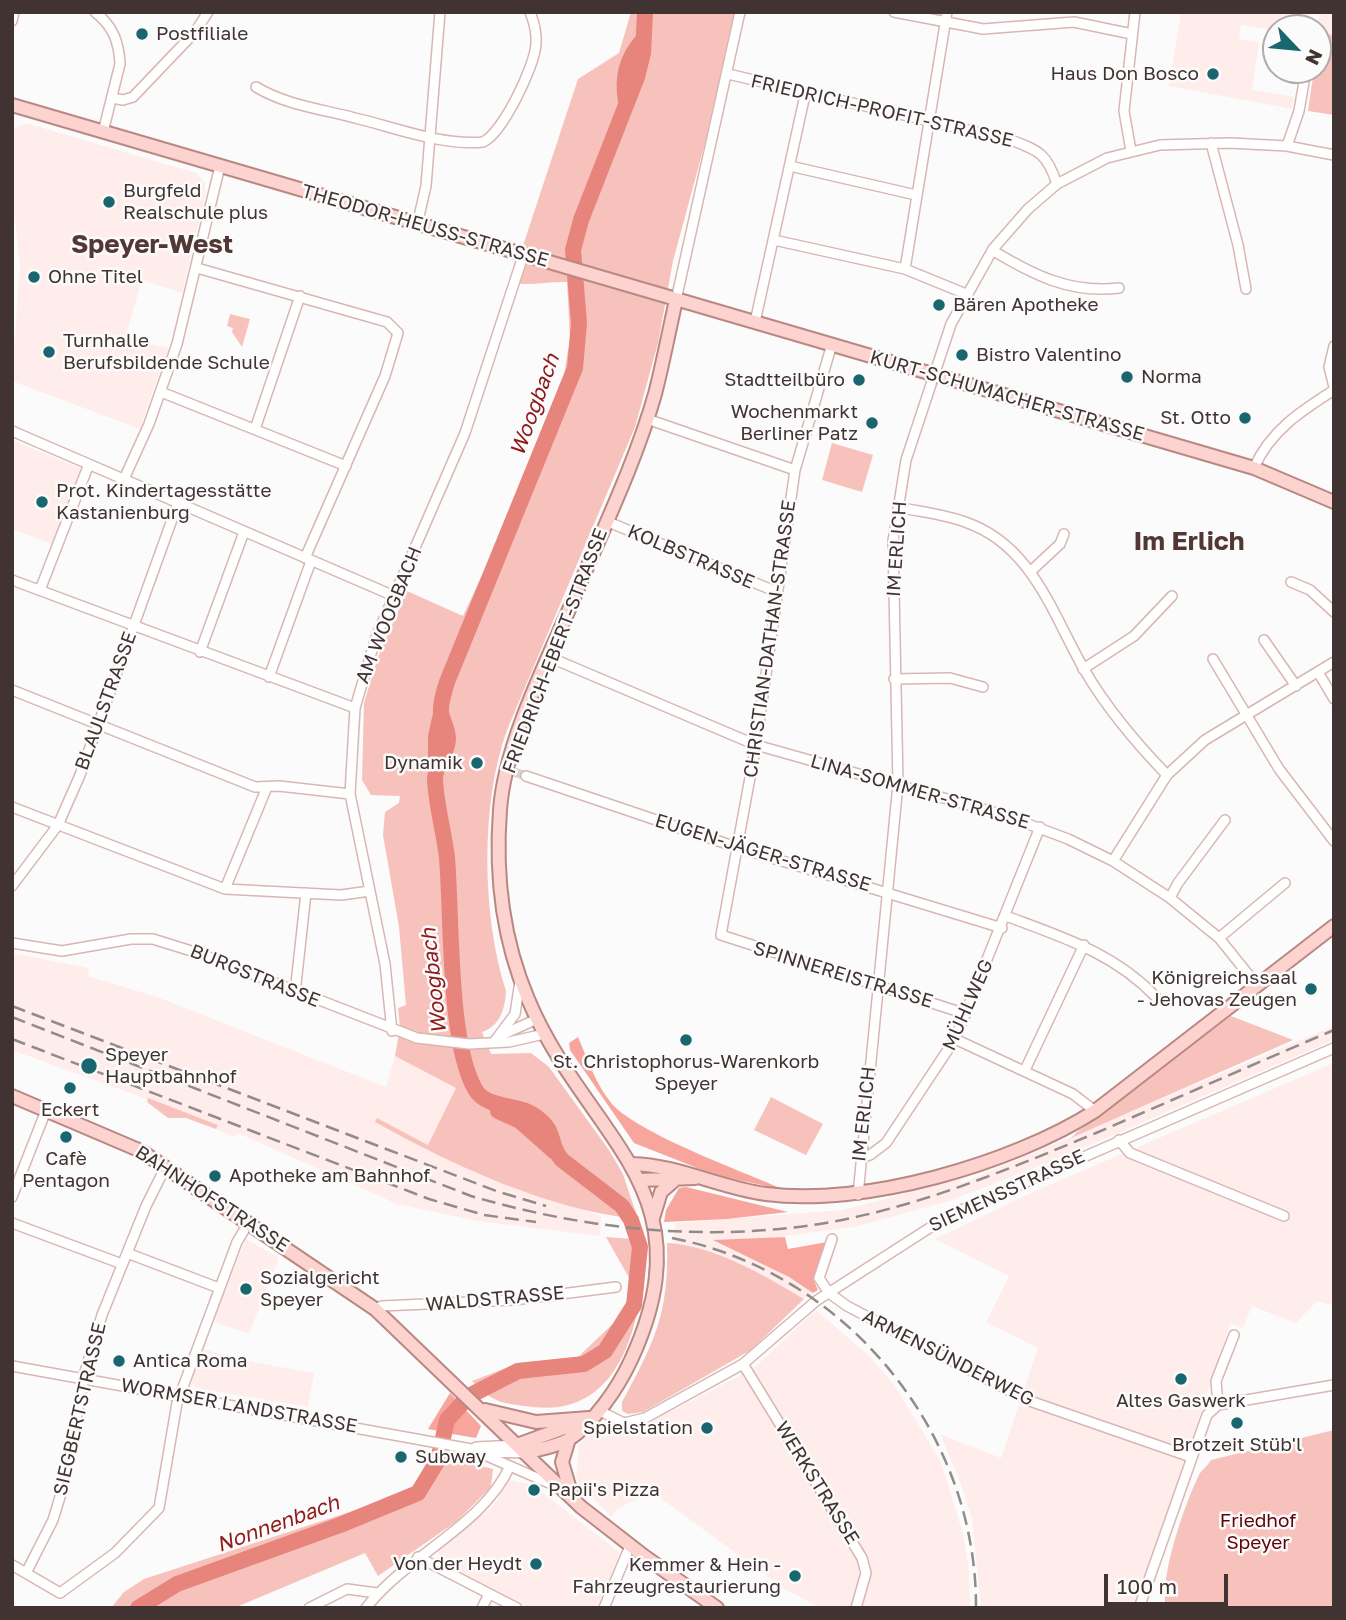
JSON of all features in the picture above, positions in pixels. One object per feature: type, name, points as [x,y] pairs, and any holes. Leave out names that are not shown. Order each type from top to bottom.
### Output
[{"type":"main road","name":"THEODOR-HEUSS-STRASSE","points":[[12,105],[676,300]]},
{"type":"main road","name":"KURT-SCHUMACHER-STRASSE","points":[[676,300],[1254,468],[1334,502]]},
{"type":"main road","name":"FRIEDRICH-EBERT-STRASSE","points":[[521,1449],[569,1439],[594,1414],[628,1368],[651,1310],[657,1247],[653,1218],[640,1180],[632,1164],[544,1034],[506,936],[498,877],[500,810],[510,771],[549,657],[647,419],[676,300]]},
{"type":"main road","points":[[632,1164],[678,1169],[695,1178],[769,1195],[811,1197],[858,1195],[1026,1149],[1095,1111],[1334,926]]},
{"type":"main road","name":"BAHNHOFSTRASSE","points":[[12,1096],[47,1108],[126,1143],[166,1166],[375,1309],[521,1449]]},
{"type":"main road","points":[[640,1180],[695,1178]]},
{"type":"main road","points":[[653,1218],[661,1192],[676,1179]]},
{"type":"main road","points":[[478,1406],[536,1422],[594,1414]]},
{"type":"main road","points":[[594,1414],[521,1449],[573,1499],[630,1546],[717,1608]]},
{"type":"main road","points":[[569,1439],[562,1462],[573,1499]]},
{"type":"street","points":[[12,21],[14,12]]},
{"type":"street","points":[[95,12],[109,24],[118,42],[120,64],[103,132]]},
{"type":"street","points":[[111,98],[133,97],[195,32],[208,12]]},
{"type":"street","points":[[418,225],[426,186],[440,12]]},
{"type":"street","points":[[256,87],[289,102],[430,136],[475,143],[495,135],[533,60],[535,30],[530,12]]},
{"type":"street","name":"FRIEDRICH-EBERT-STRASSE","points":[[676,300],[740,12]]},
{"type":"street","points":[[894,12],[946,17],[983,29],[1074,22],[1132,34]]},
{"type":"street","points":[[1131,151],[1124,111],[1135,12]]},
{"type":"street","points":[[905,269],[946,17]]},
{"type":"street","name":"FRIEDRICH-PROFIT-STRASSE","points":[[728,74],[805,95],[1011,140],[1038,150],[1050,163],[1057,184]]},
{"type":"street","points":[[1287,146],[1303,84]]},
{"type":"street","points":[[755,322],[805,95]]},
{"type":"street","points":[[1211,143],[1238,245],[1246,289]]},
{"type":"street","name":"IM ERLICH","points":[[858,1195],[876,983],[898,784],[893,541],[906,460],[933,374],[966,294],[992,250],[1028,209],[1057,184],[1107,158],[1160,145],[1211,143],[1287,146],[1334,155]]},
{"type":"street","points":[[124,480],[161,392],[197,268],[220,166]]},
{"type":"street","points":[[790,166],[916,195]]},
{"type":"street","points":[[774,240],[905,269],[966,294]]},
{"type":"street","points":[[992,250],[1026,270],[1063,285],[1095,291],[1119,288]]},
{"type":"street","name":"AM WOOGBACH","points":[[392,1031],[385,964],[350,794],[355,708],[370,652],[465,433],[523,256]]},
{"type":"street","points":[[197,268],[300,296],[396,327],[398,339],[395,350],[308,559],[269,677]]},
{"type":"street","points":[[255,429],[300,296]]},
{"type":"street","name":"CHRISTIAN-DATHAN-STRASSE","points":[[721,935],[756,745],[795,470],[832,345]]},
{"type":"street","points":[[1254,468],[1273,436],[1295,415],[1334,388],[1329,367],[1334,346]]},
{"type":"street","points":[[161,392],[346,466]]},
{"type":"street","points":[[647,419],[795,470]]},
{"type":"street","points":[[12,430],[394,596]]},
{"type":"street","points":[[40,590],[89,464]]},
{"type":"street","name":"BLAULSTRASSE","points":[[12,886],[58,825],[178,503]]},
{"type":"street","points":[[898,508],[942,516],[978,527],[1000,542],[1031,571],[1057,615],[1083,669],[1116,719],[1167,775]]},
{"type":"street","name":"KOLBSTRASSE","points":[[606,521],[777,592]]},
{"type":"street","points":[[200,652],[244,531]]},
{"type":"street","points":[[1031,571],[1060,544],[1064,534]]},
{"type":"street","points":[[12,580],[355,708]]},
{"type":"street","points":[[1291,582],[1310,590],[1334,612]]},
{"type":"street","points":[[1083,669],[1134,635],[1172,596]]},
{"type":"street","points":[[1264,640],[1296,686]]},
{"type":"street","name":"LINA-SOMMER-STRASSE","points":[[549,657],[756,745],[1040,827],[1113,861],[1170,898],[1219,938],[1256,984]]},
{"type":"street","points":[[1213,659],[1279,769],[1334,841]]},
{"type":"street","points":[[1113,861],[1167,775],[1205,740],[1334,662]]},
{"type":"street","points":[[1318,672],[1334,699]]},
{"type":"street","points":[[894,679],[950,678],[983,687]]},
{"type":"street","points":[[12,690],[255,787],[350,794]]},
{"type":"street","name":"EUGEN-JÄGER-STRASSE","points":[[526,776],[736,846],[1002,928]]},
{"type":"street","points":[[225,889],[267,787]]},
{"type":"street","points":[[12,807],[225,889],[341,895],[370,891]]},
{"type":"street","points":[[1170,898],[1178,883],[1225,820]]},
{"type":"street","name":"MÜHLWEG","points":[[860,1158],[870,1155],[886,1143],[955,1039],[1002,928],[1040,827]]},
{"type":"street","points":[[1219,938],[1285,883]]},
{"type":"street","points":[[295,993],[306,893]]},
{"type":"street","points":[[1006,916],[1084,945],[1121,965],[1156,998]]},
{"type":"street","name":"SPINNEREISTRASSE","points":[[721,935],[966,1014]]},
{"type":"street","name":"BURGSTRASSE","points":[[12,943],[62,951],[131,939],[153,939],[201,954],[392,1031],[453,1044],[494,1040],[509,1042],[544,1034]]},
{"type":"street","points":[[1025,1070],[1084,945]]},
{"type":"street","points":[[494,1040],[515,1014],[520,977]]},
{"type":"street","name":"BURGSTRASSE","points":[[494,1040],[537,1019]]},
{"type":"street","points":[[955,1039],[1084,1100],[1095,1111]]},
{"type":"street","name":"SIEMENSSTRASSE","points":[[594,1414],[614,1420],[636,1421],[743,1364],[797,1315],[948,1216],[1334,1048]]},
{"type":"street","points":[[12,1197],[47,1108]]},
{"type":"street","points":[[1119,1140],[1130,1153],[1284,1216]]},
{"type":"street","name":"SIEGBERTSTRASSE","points":[[26,1573],[53,1520],[64,1487],[94,1337],[122,1264],[166,1166]]},
{"type":"street","points":[[12,1223],[122,1264]]},
{"type":"street","points":[[12,1565],[60,1593],[115,1553],[154,1517],[163,1493],[180,1396],[237,1242],[249,1223]]},
{"type":"street","points":[[829,1293],[819,1278],[832,1239]]},
{"type":"street","points":[[127,1254],[219,1289]]},
{"type":"street","name":"WALDSTRASSE","points":[[375,1309],[382,1306],[514,1300],[616,1287]]},
{"type":"street","name":"ARMENSÜNDERWEG","points":[[829,1293],[864,1317],[1010,1392],[1191,1457]]},
{"type":"street","points":[[1219,1405],[1216,1381],[1234,1335]]},
{"type":"street","name":"WERKSTRASSE","points":[[743,1364],[862,1558],[866,1573],[856,1608]]},
{"type":"street","name":"WORMSER LANDSTRASSE","points":[[12,1366],[453,1446],[521,1449]]},
{"type":"street","points":[[1139,1608],[1208,1415],[1219,1405],[1334,1385]]},
{"type":"street","points":[[466,1447],[560,1487]]},
{"type":"street","points":[[366,1608],[377,1593],[418,1557],[487,1503],[510,1466]]},
{"type":"street","points":[[604,1608],[630,1546]]},
{"type":"street","points":[[418,1557],[517,1608]]},
{"type":"street","points":[[309,1608],[347,1589],[377,1593]]},
{"type":"street","points":[[482,1608],[489,1594]]},
{"type":"shaded area","name":"Haus Don Bosco","points":[[1181,12],[1313,12],[1262,14],[1262,28],[1241,25],[1239,39],[1259,42],[1252,90],[1294,97],[1292,109],[1169,86]]},
{"type":"shaded area","points":[[1334,12],[1334,35],[1332,14],[1319,14]]},
{"type":"shaded area","points":[[26,123],[196,173],[205,183],[205,198],[182,293],[142,280],[125,338],[168,348],[140,429],[12,381],[20,264],[12,193],[12,138],[14,129]]},
{"type":"shaded area","name":"Prot. Kindertagesstätte Kastanienburg","points":[[12,440],[82,469],[55,545],[12,529]]},
{"type":"shaded area","points":[[12,953],[89,968],[88,976],[157,997],[386,1087],[395,1056],[457,1087],[428,1145],[377,1118],[376,1123],[515,1186],[601,1216],[600,1236],[477,1221],[397,1204],[238,1133],[235,1137],[216,1129],[218,1125],[12,1050]]},
{"type":"shaded area","points":[[1334,1026],[1334,1040],[1062,1157],[949,1201],[854,1227],[746,1241],[716,1240],[789,1277],[813,1293],[804,1299],[731,1261],[673,1243],[675,1223],[843,1210],[960,1179],[962,1183]]},
{"type":"shaded area","points":[[578,1037],[601,1089],[612,1104],[626,1116],[668,1140],[785,1190],[715,1175],[634,1143],[570,1050],[569,1043]]},
{"type":"shaded area","points":[[1334,1063],[1334,1294],[1330,1305],[1317,1301],[1296,1323],[1252,1306],[1243,1328],[1230,1324],[1136,1608],[981,1608],[972,1519],[960,1481],[940,1434],[1001,1458],[1038,1348],[986,1322],[1009,1276],[935,1239],[1033,1192]]},
{"type":"shaded area","points":[[686,1187],[788,1212],[664,1222],[666,1210],[679,1188]]},
{"type":"shaded area","points":[[785,1237],[788,1249],[827,1242],[814,1281],[818,1290],[813,1293],[789,1277],[713,1240]]},
{"type":"shaded area","name":"Sozialgericht Speyer","points":[[246,1239],[279,1258],[249,1334],[213,1321]]},
{"type":"shaded area","points":[[816,1310],[869,1356],[895,1386],[941,1462],[963,1534],[969,1571],[970,1608],[821,1608],[786,1590],[651,1491],[617,1509],[611,1517],[576,1480],[579,1445],[595,1428],[606,1427],[623,1436],[735,1378],[756,1366]]},
{"type":"shaded area","points":[[203,1349],[242,1360],[314,1373],[308,1407],[196,1388],[192,1383],[192,1376]]},
{"type":"shaded area","points":[[450,1393],[457,1400],[439,1431],[428,1429]]},
{"type":"shaded area","points":[[462,1406],[481,1426],[476,1438],[446,1433]]},
{"type":"shaded area","points":[[509,1480],[533,1485],[620,1553],[598,1608],[529,1608],[437,1560],[440,1548],[494,1505]]},
{"type":"green space","points":[[631,12],[735,12],[724,73],[673,261],[658,343],[635,427],[507,730],[498,759],[488,826],[487,860],[492,929],[506,991],[500,1016],[493,1026],[482,1032],[491,1054],[531,1053],[549,1067],[609,1150],[623,1174],[638,1219],[571,1207],[503,1184],[436,1154],[375,1122],[377,1118],[428,1145],[456,1088],[395,1056],[400,1028],[398,1008],[406,1005],[399,927],[383,835],[385,812],[399,803],[400,796],[371,795],[362,780],[364,703],[378,657],[407,591],[463,616],[506,523],[564,374],[570,338],[567,282],[511,282],[578,79],[619,53]]},
{"type":"green space","points":[[1334,35],[1334,115],[1308,111],[1312,84],[1332,84]]},
{"type":"green space","points":[[230,314],[250,319],[242,347],[232,332],[233,328],[227,326]]},
{"type":"green space","points":[[832,443],[873,455],[862,492],[822,480]]},
{"type":"green space","points":[[1231,1016],[1293,1040],[1071,1138],[1076,1133]]},
{"type":"green space","points":[[771,1097],[823,1124],[806,1155],[754,1130]]},
{"type":"green space","points":[[148,1098],[218,1125],[216,1129],[186,1118],[168,1118],[147,1102]]},
{"type":"green space","points":[[606,1237],[645,1240],[644,1268],[634,1327],[609,1378],[590,1396],[564,1406],[533,1407],[513,1404],[486,1394],[472,1381],[519,1363],[578,1357],[625,1312],[632,1299],[632,1283]]},
{"type":"green space","points":[[667,1243],[685,1245],[721,1256],[804,1299],[751,1350],[643,1412],[628,1414],[622,1411],[622,1402],[658,1326],[665,1289]]},
{"type":"green space","name":"Friedhof Speyer","points":[[1334,1430],[1334,1608],[1166,1608],[1166,1579],[1174,1542],[1199,1475],[1211,1460]]},
{"type":"green space","points":[[430,1453],[493,1469],[491,1487],[457,1521],[378,1576],[365,1553],[234,1608],[111,1608],[124,1592],[144,1579],[411,1492],[421,1478]]},
{"type":"waterway","name":"Woogbach","points":[[138,1608],[177,1584],[340,1525],[418,1493],[438,1460],[447,1420],[469,1396],[518,1371],[584,1364],[605,1351],[634,1305],[640,1247],[631,1220],[622,1206],[562,1160],[546,1126],[540,1120],[525,1111],[493,1103],[480,1095],[466,1068],[456,1011],[447,858],[435,779],[448,739],[441,709],[447,682],[575,368],[579,323],[573,250],[581,220],[637,77],[643,53],[645,12]]},
{"type":"waterway","name":"Woogbach","points":[[626,101],[627,69],[642,41]]},
{"type":"waterway","name":"Woogbach","points":[[436,767],[436,737],[441,714]]},
{"type":"waterway","name":"Woogbach","points":[[498,1111],[520,1121],[555,1152]]},
{"type":"tunnel","points":[[514,772],[526,776]]},
{"type":"railway","points":[[12,1006],[496,1191],[546,1206]]},
{"type":"railway","points":[[12,1017],[471,1196],[515,1208],[604,1225],[695,1232],[740,1232],[831,1222],[933,1196],[1063,1146],[1334,1030]]},
{"type":"railway","points":[[12,1039],[429,1199],[484,1215],[536,1222]]},
{"type":"railway","points":[[672,1238],[735,1256],[793,1285],[844,1323],[889,1369],[926,1422],[953,1480],[970,1543],[976,1608]]},
{"type":"place","name":"Postfiliale","points":[[142,34]]},
{"type":"place","name":"Haus Don Bosco","points":[[1213,74]]},
{"type":"place","name":"Burgfeld Realschule plus","points":[[109,202]]},
{"type":"place","name":"Ohne Titel","points":[[34,277]]},
{"type":"place","name":"Bären Apotheke","points":[[939,305]]},
{"type":"place","name":"Turnhalle Berufsbildende Schule","points":[[49,352]]},
{"type":"place","name":"Bistro Valentino","points":[[962,355]]},
{"type":"place","name":"Norma","points":[[1127,377]]},
{"type":"place","name":"Stadtteilbüro","points":[[859,380]]},
{"type":"place","name":"St. Otto","points":[[1245,418]]},
{"type":"place","name":"Wochenmarkt Berliner Patz","points":[[872,423]]},
{"type":"place","name":"Prot. Kindertagesstätte Kastanienburg","points":[[42,502]]},
{"type":"place","name":"Dynamik","points":[[477,763]]},
{"type":"place","name":"Königreichssaal - Jehovas Zeugen","points":[[1311,989]]},
{"type":"place","name":"St. Christophorus-Warenkorb Speyer","points":[[686,1040]]},
{"type":"place","name":"Speyer Hauptbahnhof","points":[[89,1066]]},
{"type":"place","name":"Eckert","points":[[70,1088]]},
{"type":"place","name":"Cafè Pentagon","points":[[66,1137]]},
{"type":"place","name":"Apotheke am Bahnhof","points":[[215,1176]]},
{"type":"place","name":"Sozialgericht Speyer","points":[[246,1289]]},
{"type":"place","name":"Antica Roma","points":[[119,1361]]},
{"type":"place","name":"Altes Gaswerk","points":[[1181,1379]]},
{"type":"place","name":"Brotzeit Stüb'l","points":[[1237,1423]]},
{"type":"place","name":"Spielstation","points":[[707,1428]]},
{"type":"place","name":"Subway","points":[[401,1457]]},
{"type":"place","name":"Papii's Pizza","points":[[534,1490]]},
{"type":"place","name":"Von der Heydt","points":[[536,1564]]},
{"type":"place","name":"Kemmer & Hein - Fahrzeugrestaurierung","points":[[795,1576]]},
{"type":"district","name":"Speyer-West","points":[[152,245]]},
{"type":"district","name":"Im Erlich","points":[[1189,542]]},
{"type":"water label","name":"Nonnenbach","points":[[278,1524]]}]
